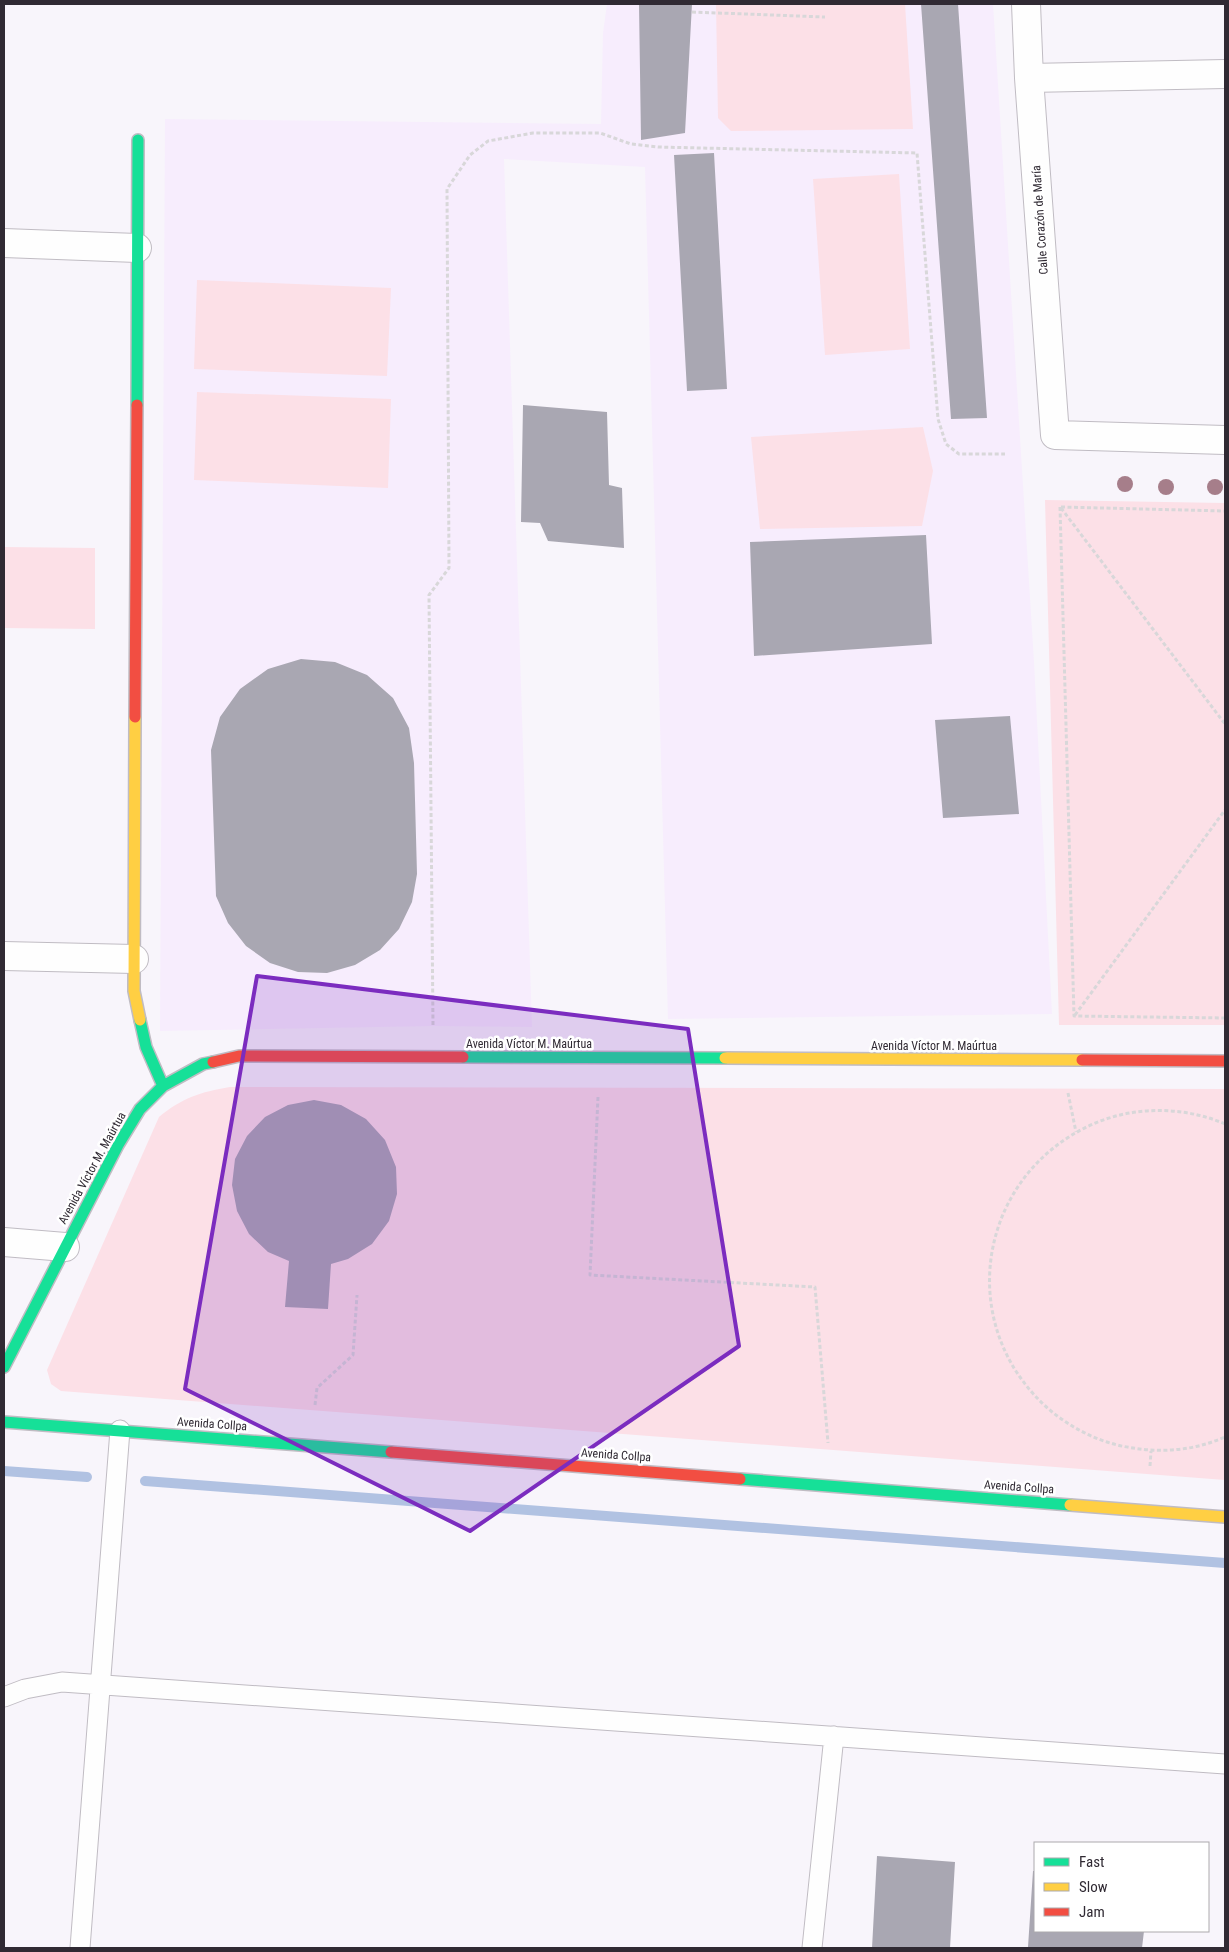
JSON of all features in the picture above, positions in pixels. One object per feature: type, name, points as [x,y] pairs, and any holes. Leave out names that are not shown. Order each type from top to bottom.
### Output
[{"type":"street","name":"Calle Corazón de María","points":[[1026,4],[1029,78],[1055,435],[1225,440]]},
{"type":"street","points":[[1029,78],[1225,74]]},
{"type":"street","points":[[138,140],[134,990],[146,1047],[163,1086]]},
{"type":"street","points":[[4,243],[137,248]]},
{"type":"street","points":[[4,956],[134,960]]},
{"type":"street","name":"Avenida Víctor M. Maúrtua","points":[[4,1367],[118,1145],[140,1109],[163,1086],[203,1064],[239,1056],[1225,1060]]},
{"type":"street","points":[[4,1242],[65,1247]]},
{"type":"street","name":"Avenida Collpa","points":[[4,1422],[1225,1517]]},
{"type":"lane","points":[[80,1948],[120,1430]]},
{"type":"lane","points":[[4,1697],[25,1688],[62,1682],[1225,1764]]},
{"type":"lane","points":[[812,1948],[834,1736]]},
{"type":"path","points":[[692,12],[826,17]]},
{"type":"path","points":[[434,1057],[429,595],[449,568],[447,189],[470,155],[488,141],[552,133],[600,133],[631,144],[658,147],[917,153],[938,418],[946,444],[959,454],[1005,454]]},
{"type":"path","points":[[1060,507],[1225,511]]},
{"type":"path","points":[[1060,507],[1225,724]]},
{"type":"path","points":[[1060,507],[1074,1016]]},
{"type":"path","points":[[1074,1016],[1225,810]]},
{"type":"path","points":[[1074,1016],[1225,1018]]},
{"type":"path","points":[[1068,1092],[1076,1132]]},
{"type":"path","points":[[598,1097],[590,1275],[816,1287],[828,1443]]},
{"type":"path","points":[[1225,1124],[1187,1112],[1158,1110],[1121,1115],[1102,1120],[1076,1132],[1051,1149],[1028,1171],[1011,1197],[998,1226],[991,1256],[990,1287],[993,1318],[1004,1348],[1019,1375],[1038,1400],[1062,1420],[1090,1435],[1119,1446],[1151,1451],[1182,1450],[1225,1438]]},
{"type":"path","points":[[315,1405],[317,1388],[353,1355],[357,1295]]},
{"type":"path","points":[[1150,1466],[1151,1451]]},
{"type":"highlighted area","points":[[257,976],[688,1029],[739,1346],[470,1531],[185,1389]]},
{"type":"shaded area","points":[[607,4],[993,4],[1034,662],[1052,1014],[668,1019],[645,167],[504,159],[532,1027],[433,1026],[160,1031],[165,119],[601,124],[603,33]]},
{"type":"shaded area","points":[[716,4],[905,4],[913,129],[731,131],[718,118]]},
{"type":"shaded area","points":[[899,174],[910,349],[825,355],[813,179]]},
{"type":"shaded area","points":[[197,280],[391,288],[387,376],[194,369]]},
{"type":"shaded area","points":[[197,392],[391,399],[388,488],[194,480]]},
{"type":"shaded area","points":[[923,427],[933,471],[922,526],[760,529],[751,437]]},
{"type":"shaded area","points":[[1045,500],[1225,503],[1225,1025],[1059,1025]]},
{"type":"shaded area","points":[[4,547],[95,548],[95,629],[4,628]]},
{"type":"shaded area","points":[[230,1087],[1225,1089],[1225,1480],[61,1391],[51,1384],[47,1370],[159,1117],[184,1100],[209,1091]]},
{"type":"building","points":[[639,4],[692,4],[685,133],[641,140]]},
{"type":"building","points":[[921,4],[958,4],[987,418],[951,419]]},
{"type":"building","points":[[714,153],[727,389],[687,391],[674,155]]},
{"type":"building","points":[[523,405],[607,412],[609,485],[622,488],[624,548],[548,541],[540,523],[521,522]]},
{"type":"building","points":[[926,535],[932,644],[754,656],[750,542]]},
{"type":"building","points":[[301,659],[335,662],[367,675],[393,698],[409,728],[414,763],[417,874],[412,902],[399,929],[380,950],[355,965],[327,973],[298,972],[270,963],[246,946],[228,923],[216,896],[211,750],[220,717],[240,689],[268,669]]},
{"type":"building","points":[[1010,716],[1019,814],[943,818],[935,720]]},
{"type":"building","points":[[314,1100],[341,1105],[366,1119],[385,1140],[396,1167],[397,1194],[389,1221],[372,1244],[348,1259],[331,1264],[328,1309],[285,1307],[289,1261],[268,1252],[249,1234],[237,1211],[232,1185],[235,1159],[247,1136],[265,1117],[288,1105]]},
{"type":"building","points":[[877,1856],[955,1862],[950,1948],[872,1948]]},
{"type":"building","points":[[1033,1871],[1034,1932],[1144,1932],[1142,1948],[1028,1947]]},
{"type":"waterway","points":[[4,1471],[87,1477]]},
{"type":"waterway","points":[[145,1481],[1225,1563]]},
{"type":"traffic: fast","points":[[137,405],[138,140]]},
{"type":"traffic: fast","points":[[140,1020],[146,1047],[163,1086]]},
{"type":"traffic: fast","points":[[463,1057],[725,1058]]},
{"type":"traffic: fast","points":[[4,1367],[118,1145],[140,1109],[163,1086],[203,1064],[213,1062]]},
{"type":"traffic: fast","points":[[4,1422],[391,1452]]},
{"type":"traffic: fast","points":[[740,1479],[1070,1505]]},
{"type":"traffic: slow","points":[[135,717],[134,991],[140,1020]]},
{"type":"traffic: slow","points":[[725,1058],[1082,1060]]},
{"type":"traffic: slow","points":[[1070,1505],[1225,1517]]},
{"type":"traffic: jam","points":[[135,717],[137,405]]},
{"type":"traffic: jam","points":[[213,1062],[239,1056],[463,1057]]},
{"type":"traffic: jam","points":[[1082,1060],[1225,1061]]},
{"type":"traffic: jam","points":[[391,1452],[740,1479]]}]
